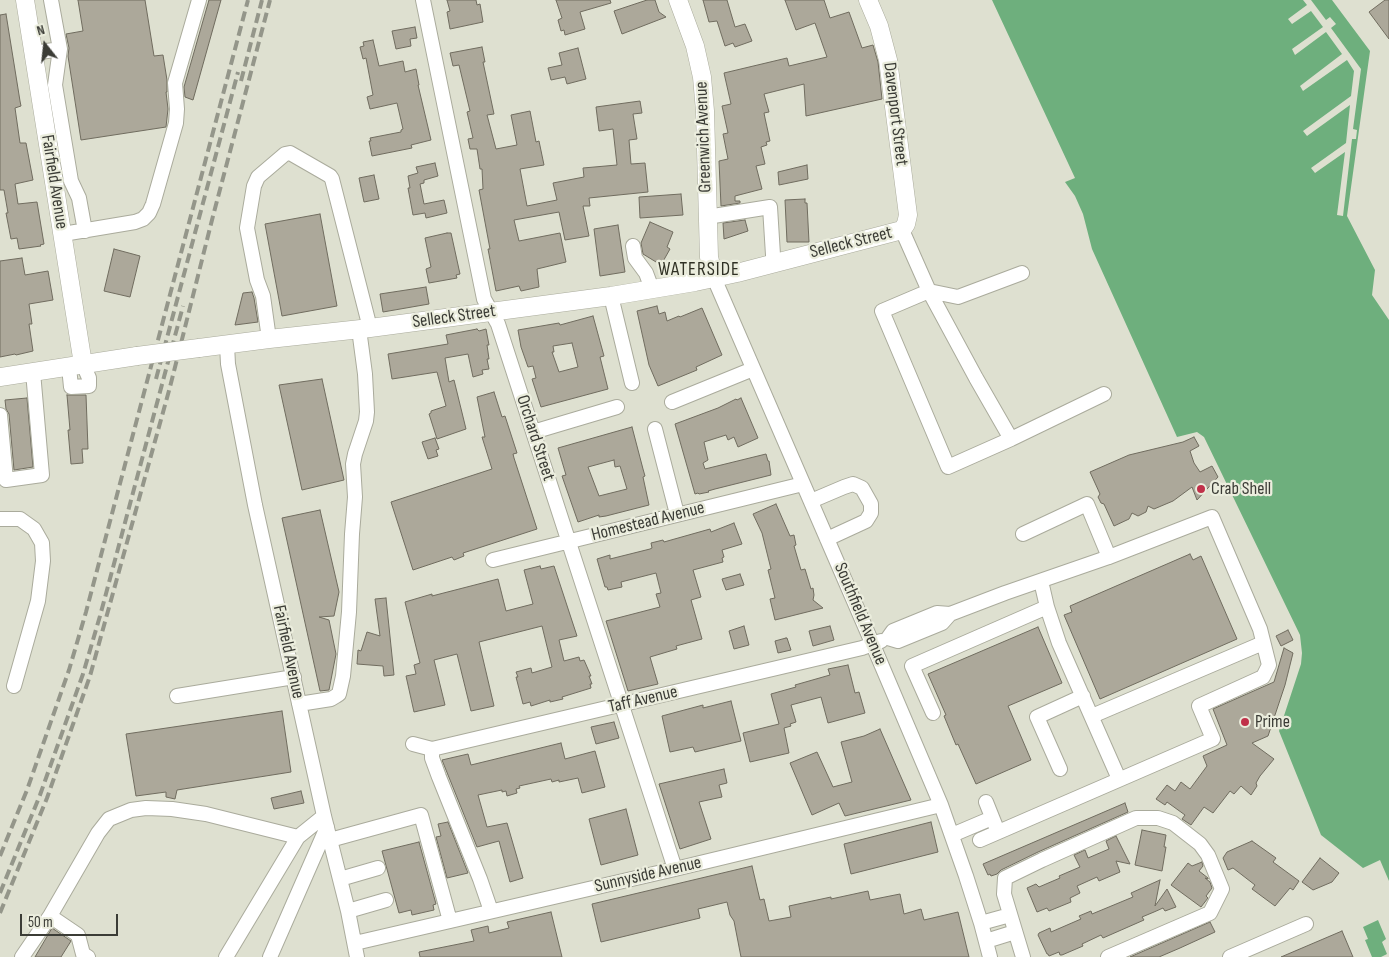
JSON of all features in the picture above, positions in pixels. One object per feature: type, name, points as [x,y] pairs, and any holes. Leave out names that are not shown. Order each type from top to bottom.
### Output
[{"type":"main road","name":"Fairfield Avenue","points":[[25,0],[63,234],[76,366]]},
{"type":"main road","name":"Greenwich Avenue","points":[[678,0],[695,46],[702,77],[709,257],[714,278]]},
{"type":"main road","name":"Davenport Street","points":[[868,0],[879,26],[888,60],[908,215],[902,230]]},
{"type":"main road","name":"Selleck Street","points":[[0,377],[137,356],[364,329],[611,296],[714,278],[893,234],[902,230]]},
{"type":"street","points":[[51,0],[60,49],[55,85],[71,181],[79,198],[86,230]]},
{"type":"street","name":"Orchard Street","points":[[423,0],[484,299],[498,324],[675,869]]},
{"type":"street","points":[[63,234],[135,222],[143,219],[149,213],[176,123],[175,83],[197,2]]},
{"type":"street","points":[[34,53],[60,49]]},
{"type":"street","points":[[269,339],[264,296],[258,280],[247,228],[254,186],[258,177],[285,154],[290,152],[332,179],[364,329],[367,412],[353,464],[355,497],[349,612],[344,670],[340,690],[336,696],[330,699],[300,704]]},
{"type":"street","points":[[707,217],[770,207],[772,255],[775,262]]},
{"type":"street","points":[[902,230],[929,291],[1011,439]]},
{"type":"street","points":[[633,246],[635,258],[646,273],[652,289]]},
{"type":"street","points":[[1022,273],[958,298],[929,291],[882,311],[948,467],[1104,394]]},
{"type":"street","name":"Southfield Avenue","points":[[714,278],[941,805],[981,923],[990,957]]},
{"type":"street","points":[[611,296],[632,383]]},
{"type":"street","name":"Fairfield Avenue","points":[[226,345],[255,505],[327,828],[358,957]]},
{"type":"street","points":[[672,402],[753,369]]},
{"type":"street","points":[[0,415],[6,480],[42,475],[33,372]]},
{"type":"street","points":[[533,432],[617,407]]},
{"type":"street","points":[[655,429],[677,514]]},
{"type":"street","name":"Homestead Avenue","points":[[493,560],[803,484]]},
{"type":"street","points":[[811,501],[853,484],[862,488],[871,504],[871,513],[866,521],[827,539]]},
{"type":"street","points":[[1023,534],[1086,504],[1109,557]]},
{"type":"street","name":"Taff Avenue","points":[[413,744],[432,749],[873,644],[888,638],[893,631],[937,613],[950,614],[1109,557],[1212,517],[1260,629],[1263,643]]},
{"type":"street","points":[[0,519],[20,519],[34,529],[42,543],[43,561],[38,601],[14,686]]},
{"type":"street","points":[[1041,581],[1059,643],[1119,779]]},
{"type":"street","points":[[933,713],[912,666],[1047,607]]},
{"type":"street","points":[[980,840],[1213,739],[1199,706],[1263,677],[1269,665],[1263,643],[1092,716]]},
{"type":"street","points":[[177,696],[294,677]]},
{"type":"street","points":[[1060,769],[1037,717],[1083,696]]},
{"type":"street","points":[[432,749],[432,758],[477,872],[490,911]]},
{"type":"street","points":[[986,802],[998,832]]},
{"type":"street","name":"Sunnyside Avenue","points":[[355,943],[941,805]]},
{"type":"street","points":[[22,957],[50,916],[98,833],[109,819],[131,810],[146,808],[206,814],[298,836],[327,828],[421,815],[446,900],[450,921]]},
{"type":"street","points":[[952,835],[992,818]]},
{"type":"street","points":[[1023,957],[1004,894],[1006,878],[1136,818],[1158,818],[1173,823],[1200,844],[1208,855],[1222,888],[1210,912],[1108,957]]},
{"type":"street","points":[[270,957],[327,828]]},
{"type":"street","points":[[226,957],[298,836]]},
{"type":"street","points":[[340,879],[378,868]]},
{"type":"street","points":[[348,911],[386,900]]},
{"type":"street","points":[[981,923],[1010,915]]},
{"type":"street","points":[[50,916],[78,935],[82,954],[88,957]]},
{"type":"street","points":[[1230,957],[1306,924]]},
{"type":"street","points":[[986,941],[1016,932]]},
{"type":"shaded area","points":[[992,0],[1332,0],[1370,51],[1347,216],[1375,270],[1372,295],[1389,320],[1389,881],[1380,860],[1363,868],[1321,835],[1279,731],[1301,664],[1300,635],[1204,437],[1197,432],[1177,437],[1092,249],[1083,214],[1075,196],[1065,182],[1075,178]]},
{"type":"shaded area","points":[[1378,920],[1386,939],[1382,942],[1387,954],[1381,957],[1372,957],[1365,940],[1368,939],[1363,927]]},
{"type":"pier","points":[[1303,0],[1311,0],[1326,20],[1330,17],[1336,24],[1331,28],[1361,69],[1353,129],[1357,130],[1356,139],[1352,139],[1343,216],[1337,215],[1345,152],[1315,173],[1311,168],[1346,143],[1350,105],[1307,136],[1303,131],[1351,96],[1354,71],[1347,60],[1303,91],[1300,86],[1342,54],[1326,32],[1295,55],[1292,49],[1323,27],[1311,11],[1292,24],[1288,19],[1307,5]]},
{"type":"building","points":[[78,0],[145,0],[154,56],[163,55],[167,80],[168,109],[166,127],[81,140],[66,34],[83,31]]},
{"type":"building","points":[[209,0],[221,0],[193,100],[185,97],[184,87]]},
{"type":"building","points":[[447,0],[476,0],[477,5],[480,4],[483,22],[450,29],[447,12],[450,11]]},
{"type":"building","points":[[556,0],[610,0],[611,3],[580,12],[585,29],[565,35],[564,30],[561,31],[558,20],[562,18]]},
{"type":"building","points":[[647,0],[655,0],[659,12],[666,17],[622,34],[614,11]]},
{"type":"building","points":[[703,0],[727,0],[735,27],[745,24],[752,41],[735,47],[733,43],[725,46],[717,21],[709,22]]},
{"type":"building","points":[[785,0],[824,0],[830,18],[849,12],[862,48],[873,45],[878,62],[882,99],[806,116],[804,84],[764,94],[769,112],[764,113],[770,141],[766,142],[767,145],[761,147],[765,164],[756,166],[762,189],[735,196],[735,201],[740,201],[740,203],[721,206],[719,161],[728,159],[723,134],[728,133],[722,106],[731,104],[724,73],[787,58],[789,66],[827,57],[815,23],[796,30]]},
{"type":"building","points":[[1385,0],[1389,0],[1389,39],[1369,12]]},
{"type":"building","points":[[6,14],[21,106],[15,108],[20,143],[26,143],[33,180],[15,184],[18,204],[37,202],[44,244],[19,249],[17,238],[11,239],[4,190],[0,190],[0,15]]},
{"type":"building","points":[[415,27],[417,38],[410,39],[411,46],[396,49],[392,31]]},
{"type":"building","points":[[373,40],[379,66],[403,61],[405,72],[416,69],[431,140],[411,145],[412,148],[372,156],[370,138],[401,132],[403,129],[397,103],[370,109],[367,97],[373,95],[366,58],[363,59],[360,47],[364,46],[363,42]]},
{"type":"building","points":[[482,47],[485,62],[483,62],[494,114],[487,115],[496,149],[517,145],[511,115],[530,111],[536,142],[539,141],[544,165],[520,169],[527,206],[557,200],[553,183],[584,177],[583,168],[617,165],[613,129],[599,131],[596,107],[640,101],[642,113],[633,114],[637,139],[629,140],[631,164],[645,163],[648,192],[589,198],[590,206],[583,206],[589,236],[565,240],[559,212],[514,220],[519,241],[560,233],[566,262],[537,269],[539,287],[521,291],[519,286],[496,291],[479,190],[483,189],[482,169],[480,169],[477,149],[470,149],[468,139],[473,138],[467,112],[470,111],[459,65],[453,66],[450,53]]},
{"type":"building","points":[[578,48],[586,79],[567,84],[565,77],[551,80],[548,68],[562,65],[559,53]]},
{"type":"building","points":[[435,163],[438,176],[424,180],[424,183],[420,184],[424,204],[444,200],[447,213],[426,218],[425,213],[413,215],[408,188],[410,188],[408,176],[418,173],[416,167]]},
{"type":"building","points":[[807,165],[808,179],[779,185],[778,172]]},
{"type":"building","points":[[374,175],[379,199],[364,202],[359,178]]},
{"type":"building","points":[[681,194],[683,215],[640,218],[639,197]]},
{"type":"building","points":[[805,199],[805,203],[807,203],[809,242],[787,242],[785,200]]},
{"type":"building","points":[[320,214],[337,306],[282,316],[265,224]]},
{"type":"building","points":[[745,220],[748,231],[724,239],[723,223]]},
{"type":"building","points":[[650,222],[673,232],[667,247],[670,249],[661,265],[643,254],[641,243]]},
{"type":"building","points":[[618,225],[625,272],[600,276],[594,229]]},
{"type":"building","points":[[451,233],[460,274],[456,275],[457,278],[429,283],[426,269],[431,267],[425,238]]},
{"type":"building","points":[[114,249],[140,256],[130,297],[104,291]]},
{"type":"building","points":[[22,258],[25,275],[48,271],[53,300],[29,304],[32,324],[29,324],[33,351],[0,357],[0,261]]},
{"type":"building","points":[[426,287],[429,304],[383,312],[380,294]]},
{"type":"building","points":[[252,292],[258,322],[235,325],[243,293]]},
{"type":"building","points":[[657,306],[659,314],[665,312],[667,321],[702,308],[722,355],[696,367],[697,370],[658,386],[649,365],[637,311]]},
{"type":"building","points":[[593,316],[604,356],[600,357],[608,389],[541,407],[532,379],[536,378],[533,366],[528,367],[521,347],[518,330],[559,323],[560,325]],"holes":[[[572,343],[578,367],[559,372],[552,352],[554,352],[553,346]]]},
{"type":"building","points":[[477,329],[479,331],[486,329],[489,345],[487,345],[489,359],[487,359],[489,369],[482,370],[483,374],[473,377],[468,354],[445,358],[449,382],[454,380],[466,429],[437,439],[429,414],[431,411],[446,406],[437,372],[392,379],[388,354],[448,344],[446,335]]},
{"type":"building","points":[[322,379],[344,480],[302,490],[279,385]]},
{"type":"building","points":[[494,392],[502,417],[505,416],[517,453],[513,454],[514,458],[537,529],[463,553],[464,556],[454,560],[452,557],[413,570],[391,502],[492,469],[482,437],[485,437],[477,397]]},
{"type":"building","points":[[67,395],[86,395],[88,449],[82,449],[83,463],[71,464]]},
{"type":"building","points":[[27,398],[33,467],[14,470],[9,414],[6,409],[5,400]]},
{"type":"building","points":[[741,398],[758,438],[738,447],[734,437],[728,440],[726,435],[704,442],[708,460],[703,463],[705,469],[766,454],[771,475],[695,494],[675,424]]},
{"type":"building","points":[[632,427],[645,476],[643,477],[649,505],[606,516],[599,517],[599,515],[578,522],[562,476],[566,475],[558,448]],"holes":[[[614,460],[615,467],[620,466],[627,489],[599,496],[588,467]]]},
{"type":"building","points":[[1194,437],[1199,446],[1190,451],[1194,463],[1200,472],[1212,466],[1218,477],[1197,500],[1192,487],[1173,501],[1154,509],[1148,506],[1146,512],[1138,516],[1132,513],[1129,519],[1114,526],[1104,504],[1101,503],[1098,497],[1100,494],[1090,472],[1129,455],[1183,442]]},
{"type":"building","points":[[435,438],[439,449],[436,450],[438,456],[428,459],[422,442]]},
{"type":"building","points":[[776,504],[790,536],[794,535],[796,545],[794,546],[801,570],[805,569],[811,589],[813,588],[813,600],[823,608],[775,620],[770,599],[775,598],[768,570],[771,569],[762,533],[753,514]]},
{"type":"building","points":[[320,510],[339,592],[334,616],[319,617],[329,620],[336,654],[329,690],[320,691],[282,518]]},
{"type":"building","points":[[734,523],[742,544],[722,550],[723,562],[693,570],[701,597],[691,600],[702,639],[676,646],[677,649],[650,657],[658,684],[628,691],[606,621],[660,607],[656,594],[661,593],[656,573],[621,582],[622,587],[608,590],[605,587],[597,559],[610,555],[610,559],[650,549],[652,548],[651,543],[663,540],[664,542],[710,529],[711,532]]},
{"type":"building","points":[[1190,554],[1193,560],[1201,556],[1237,639],[1100,699],[1064,615],[1072,612],[1070,606]]},
{"type":"building","points":[[540,566],[541,569],[554,566],[577,636],[559,640],[564,661],[579,657],[580,661],[584,660],[591,676],[589,676],[592,684],[590,684],[591,688],[562,697],[563,699],[550,702],[550,700],[531,706],[530,702],[523,704],[516,672],[531,668],[532,673],[552,667],[542,626],[479,642],[494,706],[471,711],[457,654],[434,660],[445,705],[414,712],[406,676],[416,674],[414,665],[420,663],[405,602],[498,579],[506,611],[533,604],[524,570]]},
{"type":"building","points":[[740,574],[744,585],[726,590],[722,579]]},
{"type":"building","points":[[386,598],[394,675],[384,676],[383,666],[357,664],[358,650],[361,651],[367,632],[380,636],[375,599]]},
{"type":"building","points":[[744,626],[749,645],[734,649],[729,631]]},
{"type":"building","points":[[830,626],[834,640],[813,646],[809,631]]},
{"type":"building","points":[[1038,627],[1062,683],[1008,706],[1031,760],[976,784],[958,744],[956,745],[944,716],[946,715],[928,674]]},
{"type":"building","points":[[1288,630],[1293,640],[1281,646],[1276,636]]},
{"type":"building","points":[[787,638],[791,650],[778,653],[775,641]]},
{"type":"building","points":[[1284,648],[1293,653],[1285,685],[1268,736],[1252,743],[1274,759],[1260,776],[1256,783],[1257,786],[1251,795],[1241,786],[1234,794],[1230,791],[1213,813],[1204,807],[1191,825],[1182,819],[1185,815],[1167,802],[1165,805],[1156,799],[1167,785],[1175,791],[1181,782],[1190,789],[1207,766],[1203,756],[1227,745],[1213,709],[1274,682]]},
{"type":"building","points":[[848,665],[855,693],[859,692],[865,713],[828,723],[821,697],[791,705],[796,722],[784,728],[789,753],[750,762],[743,733],[779,724],[771,694],[830,675],[828,669]]},
{"type":"building","points":[[731,701],[741,741],[695,752],[693,747],[670,752],[662,716],[703,705],[703,708]]},
{"type":"building","points":[[282,711],[291,772],[177,790],[175,799],[166,797],[166,792],[136,796],[126,734]]},
{"type":"building","points":[[614,722],[619,738],[596,744],[591,727]]},
{"type":"building","points":[[880,729],[911,800],[845,816],[839,803],[812,815],[790,763],[817,752],[833,787],[852,782],[841,742],[864,736]]},
{"type":"building","points":[[561,743],[565,759],[595,751],[605,787],[582,793],[578,778],[559,782],[559,780],[552,782],[551,779],[519,786],[520,788],[516,789],[517,793],[507,796],[506,791],[502,792],[502,790],[478,795],[487,827],[507,823],[523,878],[510,882],[499,841],[477,847],[442,760],[468,754],[471,765]]},
{"type":"building","points":[[724,769],[727,783],[719,785],[722,797],[699,802],[711,839],[680,849],[659,784]]},
{"type":"building","points":[[301,791],[304,803],[274,809],[271,798]]},
{"type":"building","points":[[1125,803],[1128,812],[1038,852],[1001,870],[997,874],[988,875],[983,864]]},
{"type":"building","points":[[626,809],[638,855],[601,865],[589,819]]},
{"type":"building","points":[[448,822],[468,873],[447,878],[436,837],[441,836],[438,824]]},
{"type":"building","points":[[931,822],[938,852],[851,874],[844,844]]},
{"type":"building","points":[[1142,830],[1166,835],[1162,871],[1135,865]]},
{"type":"building","points":[[1116,836],[1130,864],[1116,861],[1120,872],[1099,881],[1097,877],[1077,886],[1080,893],[1070,898],[1071,902],[1049,911],[1047,908],[1037,912],[1027,888],[1036,884],[1039,887],[1080,867],[1074,855],[1085,850],[1088,858],[1109,849],[1106,841]]},
{"type":"building","points":[[1252,841],[1276,858],[1273,862],[1299,881],[1293,890],[1290,888],[1275,906],[1252,889],[1255,885],[1233,868],[1228,870],[1223,858],[1227,852]]},
{"type":"building","points":[[419,842],[436,904],[433,905],[434,910],[412,915],[411,910],[399,913],[382,851]]},
{"type":"building","points":[[1320,858],[1339,873],[1332,882],[1313,890],[1302,882]]},
{"type":"building","points":[[1202,862],[1203,866],[1199,871],[1208,878],[1205,878],[1210,882],[1212,888],[1206,896],[1208,898],[1201,907],[1171,885],[1188,863],[1192,866]]},
{"type":"building","points":[[752,866],[760,900],[764,899],[769,921],[791,917],[789,906],[831,897],[831,899],[868,891],[870,900],[900,894],[904,914],[921,909],[924,920],[958,912],[969,957],[741,957],[734,921],[730,915],[727,902],[698,909],[700,918],[601,942],[592,904]]},
{"type":"building","points":[[1160,880],[1155,906],[1167,889],[1176,907],[1165,911],[1163,908],[1142,917],[1144,920],[1103,938],[1101,935],[1082,944],[1083,946],[1062,955],[1059,952],[1049,956],[1047,954],[1038,935],[1039,933],[1050,928],[1051,932],[1081,919],[1079,916],[1091,911],[1092,914],[1133,897],[1131,893]]},
{"type":"building","points":[[551,912],[562,957],[420,957],[419,952],[474,941],[471,930],[488,926],[489,933],[509,928],[507,922]]},
{"type":"building","points":[[1210,922],[1215,932],[1180,948],[1159,957],[1130,957]]},
{"type":"building","points":[[52,928],[71,941],[61,957],[35,957]]},
{"type":"building","points":[[1342,931],[1353,957],[1281,957]]},
{"type":"railway","points":[[0,856],[27,790],[69,670],[86,612],[248,0]]},
{"type":"railway","points":[[241,81],[262,0]]},
{"type":"railway","points":[[0,913],[47,798],[90,676],[170,387],[270,0]]},
{"type":"railway","points":[[156,379],[238,72]]},
{"type":"railway","points":[[0,893],[40,795],[83,674],[183,306]]},
{"type":"place","name":"Crab Shell","points":[[1201,489]]},
{"type":"place","name":"Prime","points":[[1245,722]]},
{"type":"district","name":"WATERSIDE","points":[[699,270]]}]
